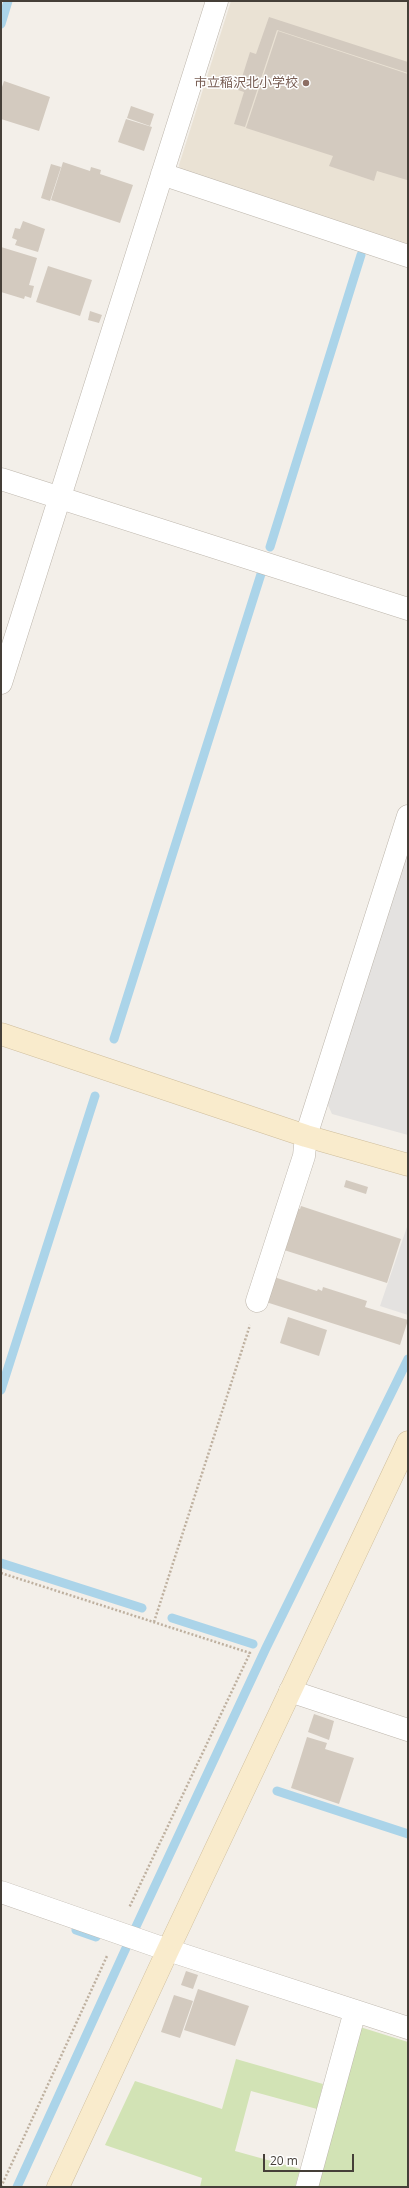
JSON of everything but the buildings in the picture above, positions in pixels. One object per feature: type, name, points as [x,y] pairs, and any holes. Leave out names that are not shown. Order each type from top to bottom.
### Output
[{"type":"street","points":[[1,683],[217,1]]},
{"type":"street","points":[[162,174],[408,256]]},
{"type":"street","points":[[1,479],[408,609]]},
{"type":"street","points":[[257,1302],[304,1156],[306,1136],[408,816]]},
{"type":"street","points":[[1,1034],[306,1136],[408,1164]]},
{"type":"street","points":[[58,2187],[168,1950],[408,1442]]},
{"type":"street","points":[[290,1691],[408,1730]]},
{"type":"street","points":[[1,1892],[168,1950],[408,2028]]},
{"type":"street","points":[[307,2187],[355,2011]]},
{"type":"path","points":[[154,1622],[257,1302]]},
{"type":"path","points":[[1,1573],[250,1653],[128,1935],[1,2187]]},
{"type":"shaded area","name":"市立稲沢北小学校","points":[[231,1],[408,1],[408,249],[181,175],[179,165]]},
{"type":"shaded area","points":[[408,847],[408,1135],[332,1114],[327,1103]]},
{"type":"shaded area","points":[[408,1224],[408,1315],[380,1306]]},
{"type":"green space","points":[[360,2027],[408,2042],[408,2187],[316,2187]]},
{"type":"green space","points":[[236,2059],[323,2084],[317,2109],[251,2091],[235,2151],[300,2169],[295,2187],[200,2187],[202,2178],[105,2145],[135,2081],[222,2109]]},
{"type":"waterway","points":[[1,24],[8,1]]},
{"type":"waterway","points":[[270,547],[361,255]]},
{"type":"waterway","points":[[114,1039],[261,574]]},
{"type":"waterway","points":[[1,1390],[95,1096]]},
{"type":"waterway","points":[[17,2187],[126,1948],[266,1648],[408,1359]]},
{"type":"waterway","points":[[1,1563],[142,1608]]},
{"type":"waterway","points":[[172,1618],[253,1644]]},
{"type":"waterway","points":[[277,1791],[408,1834]]},
{"type":"waterway","points":[[76,1930],[96,1937]]},
{"type":"place","name":"市立稲沢北小学校","points":[[306,83]]}]
